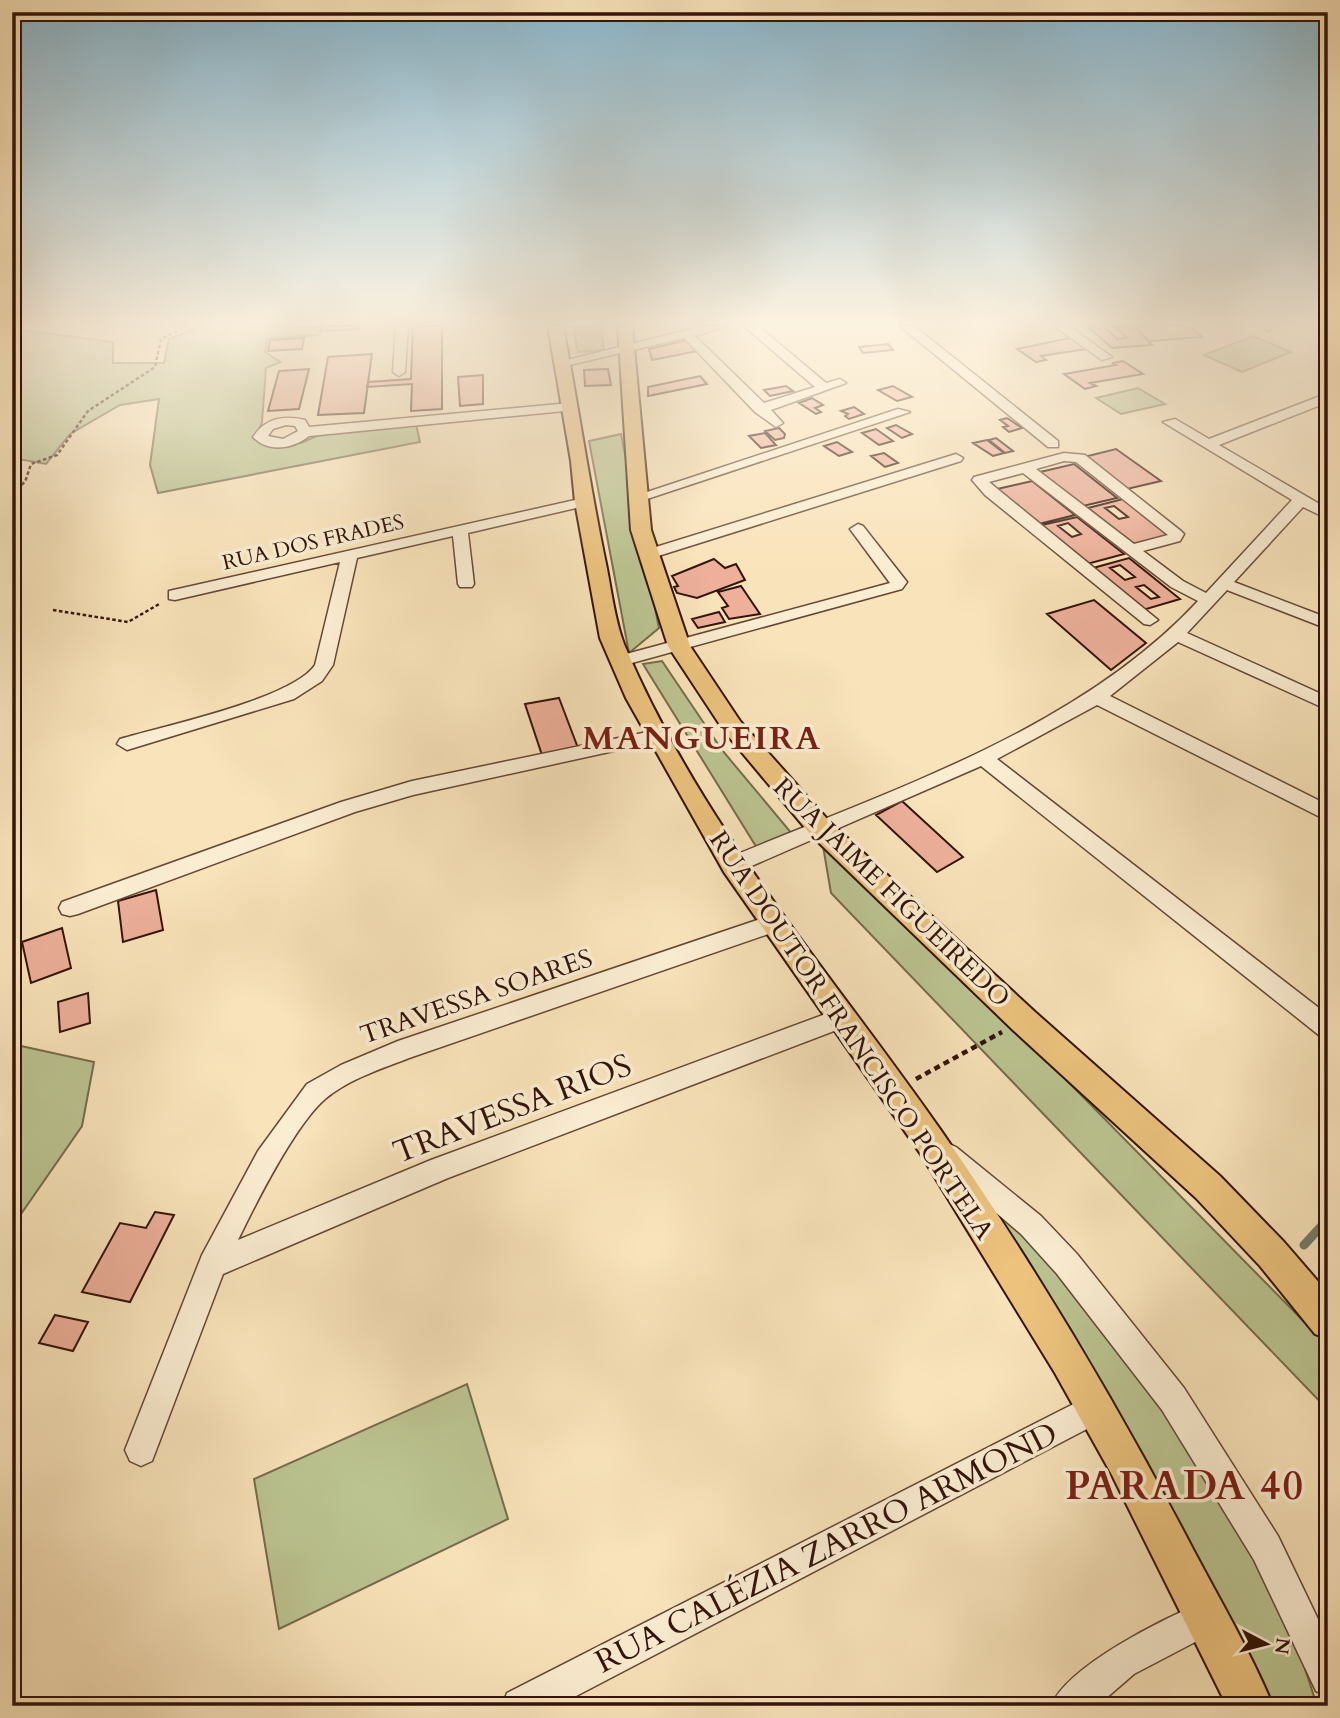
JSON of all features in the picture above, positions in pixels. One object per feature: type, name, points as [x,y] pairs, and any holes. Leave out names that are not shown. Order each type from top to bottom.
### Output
[{"type":"main road","name":"RUA JAIME FIGUEIREDO","points":[[630,406],[636,498],[649,554],[679,646],[732,726],[820,828],[1024,1021],[1208,1187],[1272,1254],[1328,1321]]},
{"type":"main road","name":"RUA DOUTOR FRANCISCO PORTELA","points":[[570,407],[584,502],[611,638],[657,736],[733,865],[772,924],[931,1143],[1095,1408],[1126,1461],[1251,1706]]},
{"type":"street","points":[[765,406],[760,408],[776,424]]},
{"type":"street","points":[[1006,406],[1053,444]]},
{"type":"street","points":[[1210,444],[1305,406]]},
{"type":"street","points":[[305,432],[570,407]]},
{"type":"street","points":[[636,498],[903,412]]},
{"type":"street","points":[[1170,422],[1328,515]]},
{"type":"street","points":[[1131,549],[1175,538],[1177,534],[1080,458],[1064,457],[979,480],[1150,620]]},
{"type":"street","points":[[649,554],[956,458]]},
{"type":"street","points":[[1023,466],[1177,584],[1208,600]]},
{"type":"street","points":[[733,865],[983,758],[1097,697],[1176,635],[1301,500]]},
{"type":"street","name":"RUA DOS FRADES","points":[[175,595],[460,528],[584,502]]},
{"type":"street","points":[[460,528],[466,584]]},
{"type":"street","points":[[621,661],[896,586],[898,582],[858,529]]},
{"type":"street","points":[[127,744],[288,695],[316,677],[324,665],[351,555]]},
{"type":"street","points":[[1223,583],[1328,624]]},
{"type":"street","points":[[1176,635],[1328,704]]},
{"type":"street","points":[[1097,697],[1328,814]]},
{"type":"street","points":[[70,908],[348,807],[412,788],[657,736]]},
{"type":"street","points":[[983,758],[1328,1029]]},
{"type":"street","name":"TRAVESSA SOARES","points":[[141,1450],[212,1265],[264,1160],[318,1089],[374,1062],[435,1038],[772,924]]},
{"type":"street","name":"TRAVESSA RIOS","points":[[212,1265],[440,1169],[839,1019]]},
{"type":"street","points":[[931,1143],[1031,1225],[1067,1265],[1173,1399],[1266,1548],[1328,1679]]},
{"type":"street","name":"RUA CALÉZIA ZARRO ARMOND","points":[[520,1706],[1095,1408]]},
{"type":"street","points":[[1069,1706],[1122,1662],[1206,1618]]},
{"type":"path","points":[[12,492],[24,482],[31,464],[57,455],[88,411],[95,406]]},
{"type":"path","points":[[53,610],[128,622],[175,595]]},
{"type":"path","points":[[893,1092],[1024,1021]]},
{"type":"green space","points":[[12,406],[118,406],[70,434],[46,464],[12,458]]},
{"type":"green space","points":[[158,406],[263,406],[262,422],[257,435],[264,445],[301,443],[323,433],[416,424],[420,442],[158,493],[150,465]]},
{"type":"green space","points":[[1109,406],[1155,406],[1121,414]]},
{"type":"green space","points":[[621,434],[659,628],[629,653],[589,441]]},
{"type":"green space","points":[[662,661],[722,750],[793,835],[757,848],[643,664]]},
{"type":"green space","points":[[823,846],[1032,1045],[1320,1338],[1328,1350],[1328,1410],[831,893]]},
{"type":"green space","points":[[12,1044],[94,1062],[82,1126],[12,1227]]},
{"type":"green space","points":[[968,1186],[1021,1225],[1124,1350],[1228,1502],[1293,1631],[1317,1706],[1273,1706],[1129,1446]]},
{"type":"green space","points":[[467,1384],[508,1519],[279,1629],[254,1479]]},
{"type":"building","points":[[269,406],[300,406],[299,409],[268,411]]},
{"type":"building","points":[[320,406],[365,406],[364,413],[318,415]]},
{"type":"building","points":[[411,406],[442,406],[442,409],[411,411]]},
{"type":"building","points":[[804,406],[820,406],[815,408],[821,412],[816,414]]},
{"type":"building","points":[[854,407],[864,414],[849,419],[845,416],[848,414],[841,411]]},
{"type":"building","points":[[1007,418],[1022,428],[1009,432],[1003,427],[1008,426],[1000,420]]},
{"type":"building","points":[[896,425],[912,434],[902,438],[887,428]]},
{"type":"building","points":[[779,428],[785,434],[784,438],[775,440],[765,431]]},
{"type":"building","points":[[876,429],[893,441],[879,445],[862,433]]},
{"type":"building","points":[[765,433],[776,445],[761,448],[749,436]]},
{"type":"building","points":[[996,438],[1013,451],[1005,453],[989,440]]},
{"type":"building","points":[[987,440],[1004,453],[993,456],[973,443]]},
{"type":"building","points":[[837,442],[852,452],[839,456],[824,446]]},
{"type":"building","points":[[1116,449],[1161,481],[1127,489],[1084,457]]},
{"type":"building","points":[[884,453],[898,463],[885,467],[871,456]]},
{"type":"building","points":[[1074,464],[1117,498],[1083,506],[1040,472]]},
{"type":"building","points":[[1032,481],[1075,515],[1039,524],[997,489]]},
{"type":"building","points":[[1123,499],[1170,536],[1135,545],[1088,508]],"holes":[[[1114,506],[1128,517],[1119,519],[1105,508]]]},
{"type":"building","points":[[1077,517],[1124,554],[1087,564],[1042,525]],"holes":[[[1068,523],[1081,534],[1072,537],[1058,526]]]},
{"type":"building","points":[[1129,558],[1180,599],[1143,610],[1093,568]],"holes":[[[1120,565],[1135,577],[1125,580],[1110,568]],[[1144,585],[1159,597],[1151,599],[1136,587]]]},
{"type":"building","points":[[714,559],[725,568],[736,564],[745,580],[697,598],[677,593],[674,587],[678,586],[672,576]]},
{"type":"building","points":[[741,586],[760,614],[729,619],[722,608],[728,606],[718,592]]},
{"type":"building","points":[[1094,600],[1146,643],[1111,670],[1047,614]]},
{"type":"building","points":[[719,612],[725,622],[698,628],[692,619]]},
{"type":"building","points":[[559,698],[578,748],[542,755],[525,704]]},
{"type":"building","points":[[902,801],[963,857],[937,872],[876,815]]},
{"type":"building","points":[[156,890],[163,930],[123,942],[118,901]]},
{"type":"building","points":[[62,928],[71,968],[31,983],[22,942]]},
{"type":"building","points":[[88,993],[90,1023],[60,1032],[58,1002]]},
{"type":"building","points":[[155,1212],[174,1215],[130,1302],[82,1292],[120,1223],[146,1228]]},
{"type":"building","points":[[55,1315],[88,1322],[73,1351],[39,1343]]},
{"type":"waterway","points":[[1304,1245],[1328,1219]]},
{"type":"district","name":"MANGUEIRA","points":[[702,737]]},
{"type":"district","name":"PARADA 40","points":[[1185,1485]]}]
